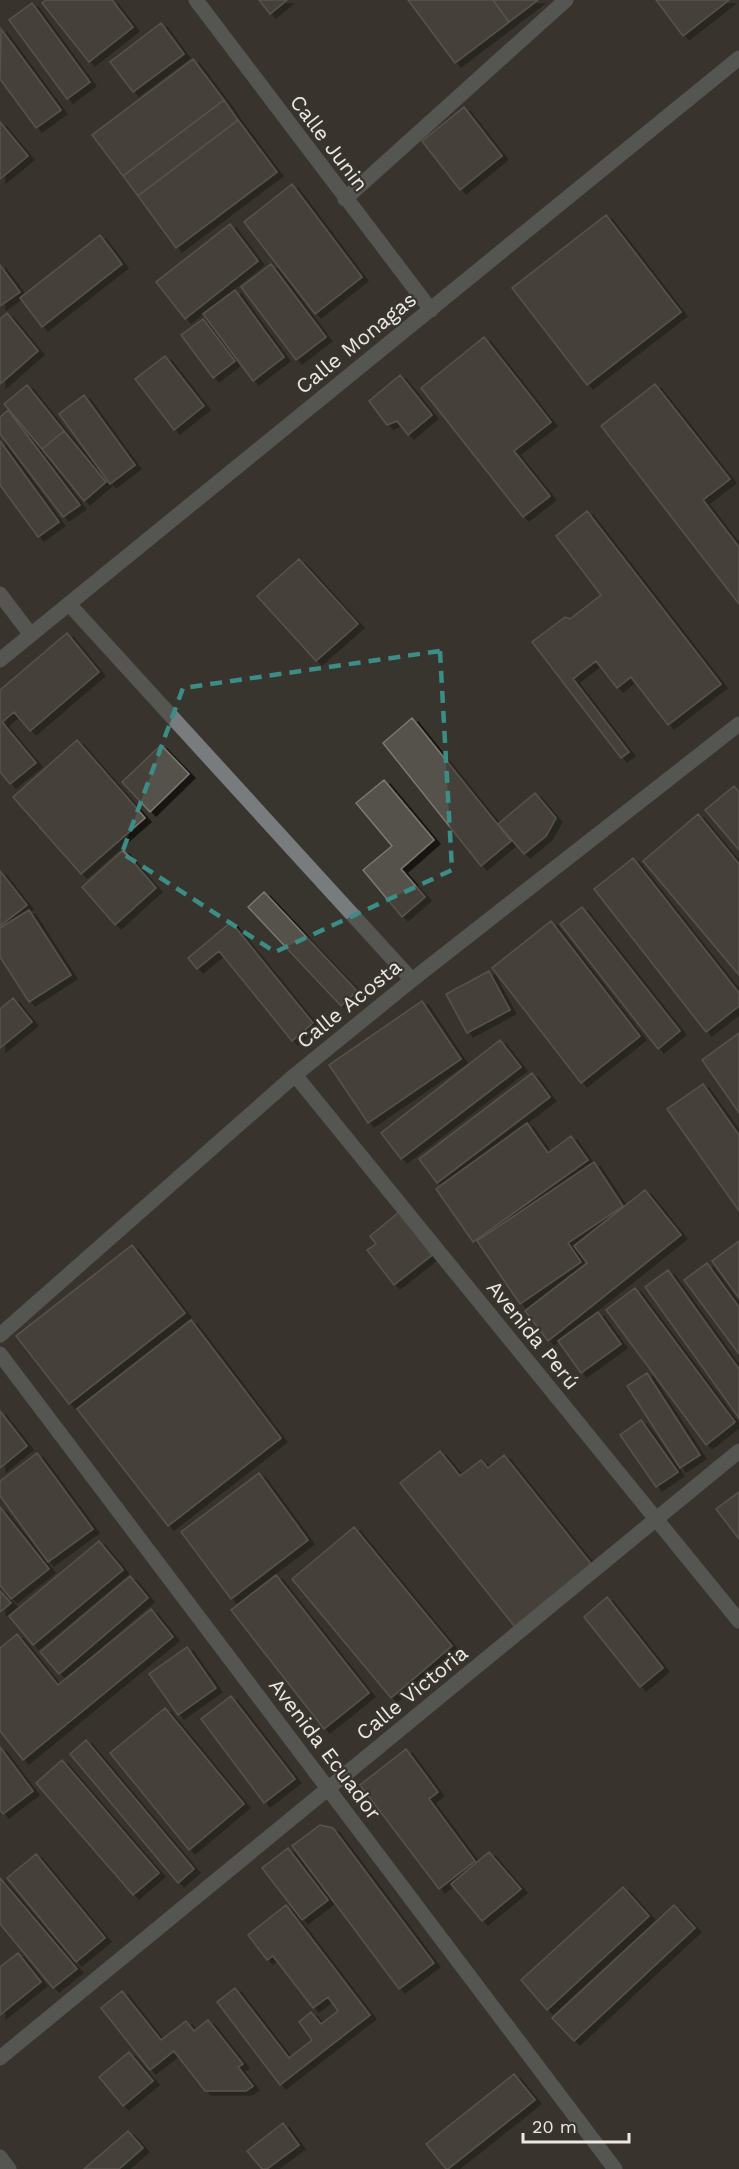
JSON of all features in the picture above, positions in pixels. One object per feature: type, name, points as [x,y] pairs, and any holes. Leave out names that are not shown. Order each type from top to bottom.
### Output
[{"type":"street","name":"Calle Junin","points":[[196,0],[431,310]]},
{"type":"street","points":[[345,199],[566,0]]},
{"type":"street","name":"Calle Monagas","points":[[0,660],[739,58]]},
{"type":"street","points":[[0,594],[32,635]]},
{"type":"street","points":[[69,604],[412,980]]},
{"type":"street","name":"Calle Acosta","points":[[0,1335],[295,1075],[412,980],[739,724]]},
{"type":"street","name":"Avenida Perú","points":[[295,1075],[739,1621]]},
{"type":"street","name":"Avenida Ecuador","points":[[0,1354],[615,2169]]},
{"type":"street","name":"Calle Victoria","points":[[0,2058],[739,1450]]},
{"type":"street","points":[[0,2157],[9,2169]]},
{"type":"highlighted area","points":[[440,651],[452,870],[275,952],[122,853],[183,688]]},
{"type":"building","points":[[46,0],[112,0],[133,27],[89,62],[42,3]]},
{"type":"building","points":[[259,0],[287,0],[270,14]]},
{"type":"building","points":[[408,0],[493,0],[509,22],[455,63]]},
{"type":"building","points":[[493,0],[538,0],[509,22]]},
{"type":"building","points":[[656,0],[729,0],[683,36]]},
{"type":"building","points":[[32,3],[90,82],[67,99],[9,20]]},
{"type":"building","points":[[161,23],[184,54],[133,92],[110,62]]},
{"type":"building","points":[[1,29],[61,110],[36,128],[0,79]]},
{"type":"building","points":[[193,59],[224,100],[123,176],[92,135]]},
{"type":"building","points":[[224,100],[238,120],[138,196],[123,176]]},
{"type":"building","points":[[464,107],[502,156],[460,190],[422,141]]},
{"type":"building","points":[[238,120],[277,172],[176,248],[138,196]]},
{"type":"building","points":[[0,122],[28,156],[0,179]]},
{"type":"building","points":[[292,184],[362,277],[315,314],[244,222]]},
{"type":"building","points":[[606,215],[681,312],[587,385],[512,288]]},
{"type":"building","points":[[230,224],[258,261],[185,319],[156,282]]},
{"type":"building","points":[[100,235],[122,264],[42,327],[20,298]]},
{"type":"building","points":[[271,264],[326,337],[296,360],[241,287]]},
{"type":"building","points":[[0,265],[20,292],[0,306]]},
{"type":"building","points":[[235,290],[284,357],[253,381],[203,314]]},
{"type":"building","points":[[7,313],[38,351],[0,384],[0,319]]},
{"type":"building","points":[[203,319],[235,361],[213,378],[181,335]]},
{"type":"building","points":[[484,337],[551,422],[514,451],[550,496],[523,517],[421,388]]},
{"type":"building","points":[[165,356],[204,406],[174,430],[135,379]]},
{"type":"building","points":[[400,375],[432,415],[408,435],[397,421],[387,425],[369,401]]},
{"type":"building","points":[[655,384],[730,479],[703,500],[739,547],[739,604],[601,426]]},
{"type":"building","points":[[27,385],[64,431],[42,449],[4,404]]},
{"type":"building","points":[[84,395],[135,465],[110,484],[59,414]]},
{"type":"building","points":[[8,410],[80,505],[63,517],[0,434],[0,417]]},
{"type":"building","points":[[64,431],[106,482],[84,501],[42,449]]},
{"type":"building","points":[[0,441],[59,522],[38,537],[0,485]]},
{"type":"building","points":[[587,511],[721,684],[668,725],[631,677],[617,688],[596,661],[573,679],[629,752],[621,758],[532,642],[565,617],[570,619],[601,595],[556,536]]},
{"type":"building","points":[[299,559],[358,624],[316,661],[257,596]]},
{"type":"building","points":[[67,633],[99,672],[30,731],[14,712],[2,722],[36,763],[10,784],[0,772],[0,690]]},
{"type":"building","points":[[412,718],[511,841],[481,866],[383,743]]},
{"type":"building","points":[[77,740],[145,818],[81,874],[13,797]]},
{"type":"building","points":[[161,745],[189,774],[150,812],[122,782]]},
{"type":"building","points":[[384,780],[434,840],[401,869],[425,897],[402,917],[363,870],[392,846],[356,803]]},
{"type":"building","points":[[734,786],[739,792],[739,850],[705,810]]},
{"type":"building","points":[[535,793],[556,818],[546,836],[524,854],[498,824]]},
{"type":"building","points":[[698,814],[739,864],[739,975],[643,861]]},
{"type":"building","points":[[123,850],[156,888],[115,925],[82,887]]},
{"type":"building","points":[[633,858],[739,993],[739,1006],[706,1032],[594,889]]},
{"type":"building","points":[[0,871],[27,905],[0,926]]},
{"type":"building","points":[[264,892],[357,991],[341,1006],[248,907]]},
{"type":"building","points":[[582,907],[680,1031],[658,1049],[560,924]]},
{"type":"building","points":[[29,910],[71,975],[29,1002],[0,957],[0,928]]},
{"type":"building","points":[[551,921],[640,1036],[581,1083],[492,968]]},
{"type":"building","points":[[231,922],[313,1023],[292,1041],[219,951],[197,969],[188,958]]},
{"type":"building","points":[[489,971],[510,1010],[467,1033],[446,994]]},
{"type":"building","points":[[13,998],[32,1022],[0,1048],[0,1009]]},
{"type":"building","points":[[422,1001],[461,1059],[368,1123],[329,1065]]},
{"type":"building","points":[[739,1033],[739,1113],[702,1060]]},
{"type":"building","points":[[500,1040],[521,1067],[401,1159],[381,1133]]},
{"type":"building","points":[[532,1073],[550,1097],[437,1183],[419,1159]]},
{"type":"building","points":[[703,1084],[739,1135],[739,1211],[667,1109]]},
{"type":"building","points":[[527,1123],[548,1153],[571,1136],[588,1160],[473,1242],[436,1189]]},
{"type":"building","points":[[594,1162],[623,1206],[568,1243],[581,1262],[520,1304],[477,1241]]},
{"type":"building","points":[[645,1190],[681,1235],[548,1341],[525,1311],[587,1263],[574,1246]]},
{"type":"building","points":[[399,1212],[432,1255],[394,1285],[367,1250],[376,1244],[370,1236]]},
{"type":"building","points":[[739,1241],[739,1298],[712,1261]]},
{"type":"building","points":[[132,1245],[185,1313],[69,1404],[16,1336]]},
{"type":"building","points":[[707,1263],[739,1307],[739,1354],[684,1280]]},
{"type":"building","points":[[668,1270],[739,1369],[739,1418],[645,1287]]},
{"type":"building","points":[[635,1288],[735,1422],[706,1445],[606,1310]]},
{"type":"building","points":[[598,1312],[621,1344],[581,1373],[558,1341]]},
{"type":"building","points":[[191,1320],[281,1438],[168,1526],[77,1409]]},
{"type":"building","points":[[647,1373],[700,1455],[680,1468],[627,1386]]},
{"type":"building","points":[[0,1411],[27,1446],[0,1468]]},
{"type":"building","points":[[641,1420],[678,1472],[656,1487],[620,1435]]},
{"type":"building","points":[[440,1451],[460,1476],[481,1460],[488,1468],[504,1455],[592,1565],[515,1627],[400,1483]]},
{"type":"building","points":[[37,1453],[93,1529],[48,1562],[0,1496],[0,1481]]},
{"type":"building","points":[[259,1473],[308,1540],[231,1599],[181,1532]]},
{"type":"building","points":[[739,1492],[739,1539],[716,1509]]},
{"type":"building","points":[[0,1507],[49,1569],[11,1599],[0,1585]]},
{"type":"building","points":[[354,1527],[452,1646],[391,1698],[292,1579]]},
{"type":"building","points":[[99,1541],[123,1570],[33,1645],[9,1616]]},
{"type":"building","points":[[276,1575],[369,1693],[324,1729],[231,1610]]},
{"type":"building","points":[[130,1576],[148,1598],[59,1674],[40,1652]]},
{"type":"building","points":[[0,1591],[11,1603],[0,1612]]},
{"type":"building","points":[[607,1597],[663,1668],[640,1687],[584,1617]]},
{"type":"building","points":[[151,1609],[173,1637],[23,1760],[0,1731],[0,1648],[17,1634],[58,1685]]},
{"type":"building","points":[[187,1647],[216,1688],[178,1715],[149,1674]]},
{"type":"building","points":[[231,1696],[295,1779],[264,1803],[201,1719]]},
{"type":"building","points":[[165,1708],[244,1804],[189,1850],[110,1753]]},
{"type":"building","points":[[86,1740],[194,1869],[178,1883],[70,1754]]},
{"type":"building","points":[[0,1747],[33,1791],[3,1814],[0,1810]]},
{"type":"building","points":[[406,1749],[438,1792],[429,1799],[475,1861],[439,1889],[360,1785]]},
{"type":"building","points":[[62,1760],[159,1873],[133,1895],[36,1783]]},
{"type":"building","points":[[320,1825],[333,1828],[434,1963],[399,1989],[292,1846]]},
{"type":"building","points":[[288,1848],[328,1900],[302,1920],[262,1868]]},
{"type":"building","points":[[489,1852],[521,1889],[482,1921],[451,1884]]},
{"type":"building","points":[[36,1854],[105,1938],[76,1962],[7,1878]]},
{"type":"building","points":[[0,1878],[77,1969],[53,1988],[0,1924]]},
{"type":"building","points":[[623,1887],[649,1916],[547,2010],[521,1980]]},
{"type":"building","points":[[286,1905],[370,2015],[280,2085],[217,2002],[235,1988],[289,2058],[312,2040],[299,2022],[311,2012],[321,2024],[338,2011],[328,1997],[313,2008],[273,1956],[267,1960],[248,1935]]},
{"type":"building","points":[[674,1905],[695,1928],[574,2041],[552,2018]]},
{"type":"building","points":[[18,1953],[41,1982],[0,2015],[0,1967]]},
{"type":"building","points":[[122,1991],[161,2040],[186,2021],[194,2031],[208,2020],[243,2064],[238,2067],[253,2086],[246,2091],[205,2091],[174,2051],[150,2070],[101,2008]]},
{"type":"building","points":[[129,2052],[153,2081],[123,2106],[99,2077]]},
{"type":"building","points":[[514,2074],[535,2100],[446,2169],[426,2144]]},
{"type":"building","points":[[283,2123],[299,2145],[267,2169],[262,2169],[247,2151]]},
{"type":"building","points":[[128,2131],[143,2148],[119,2169],[84,2169]]}]
